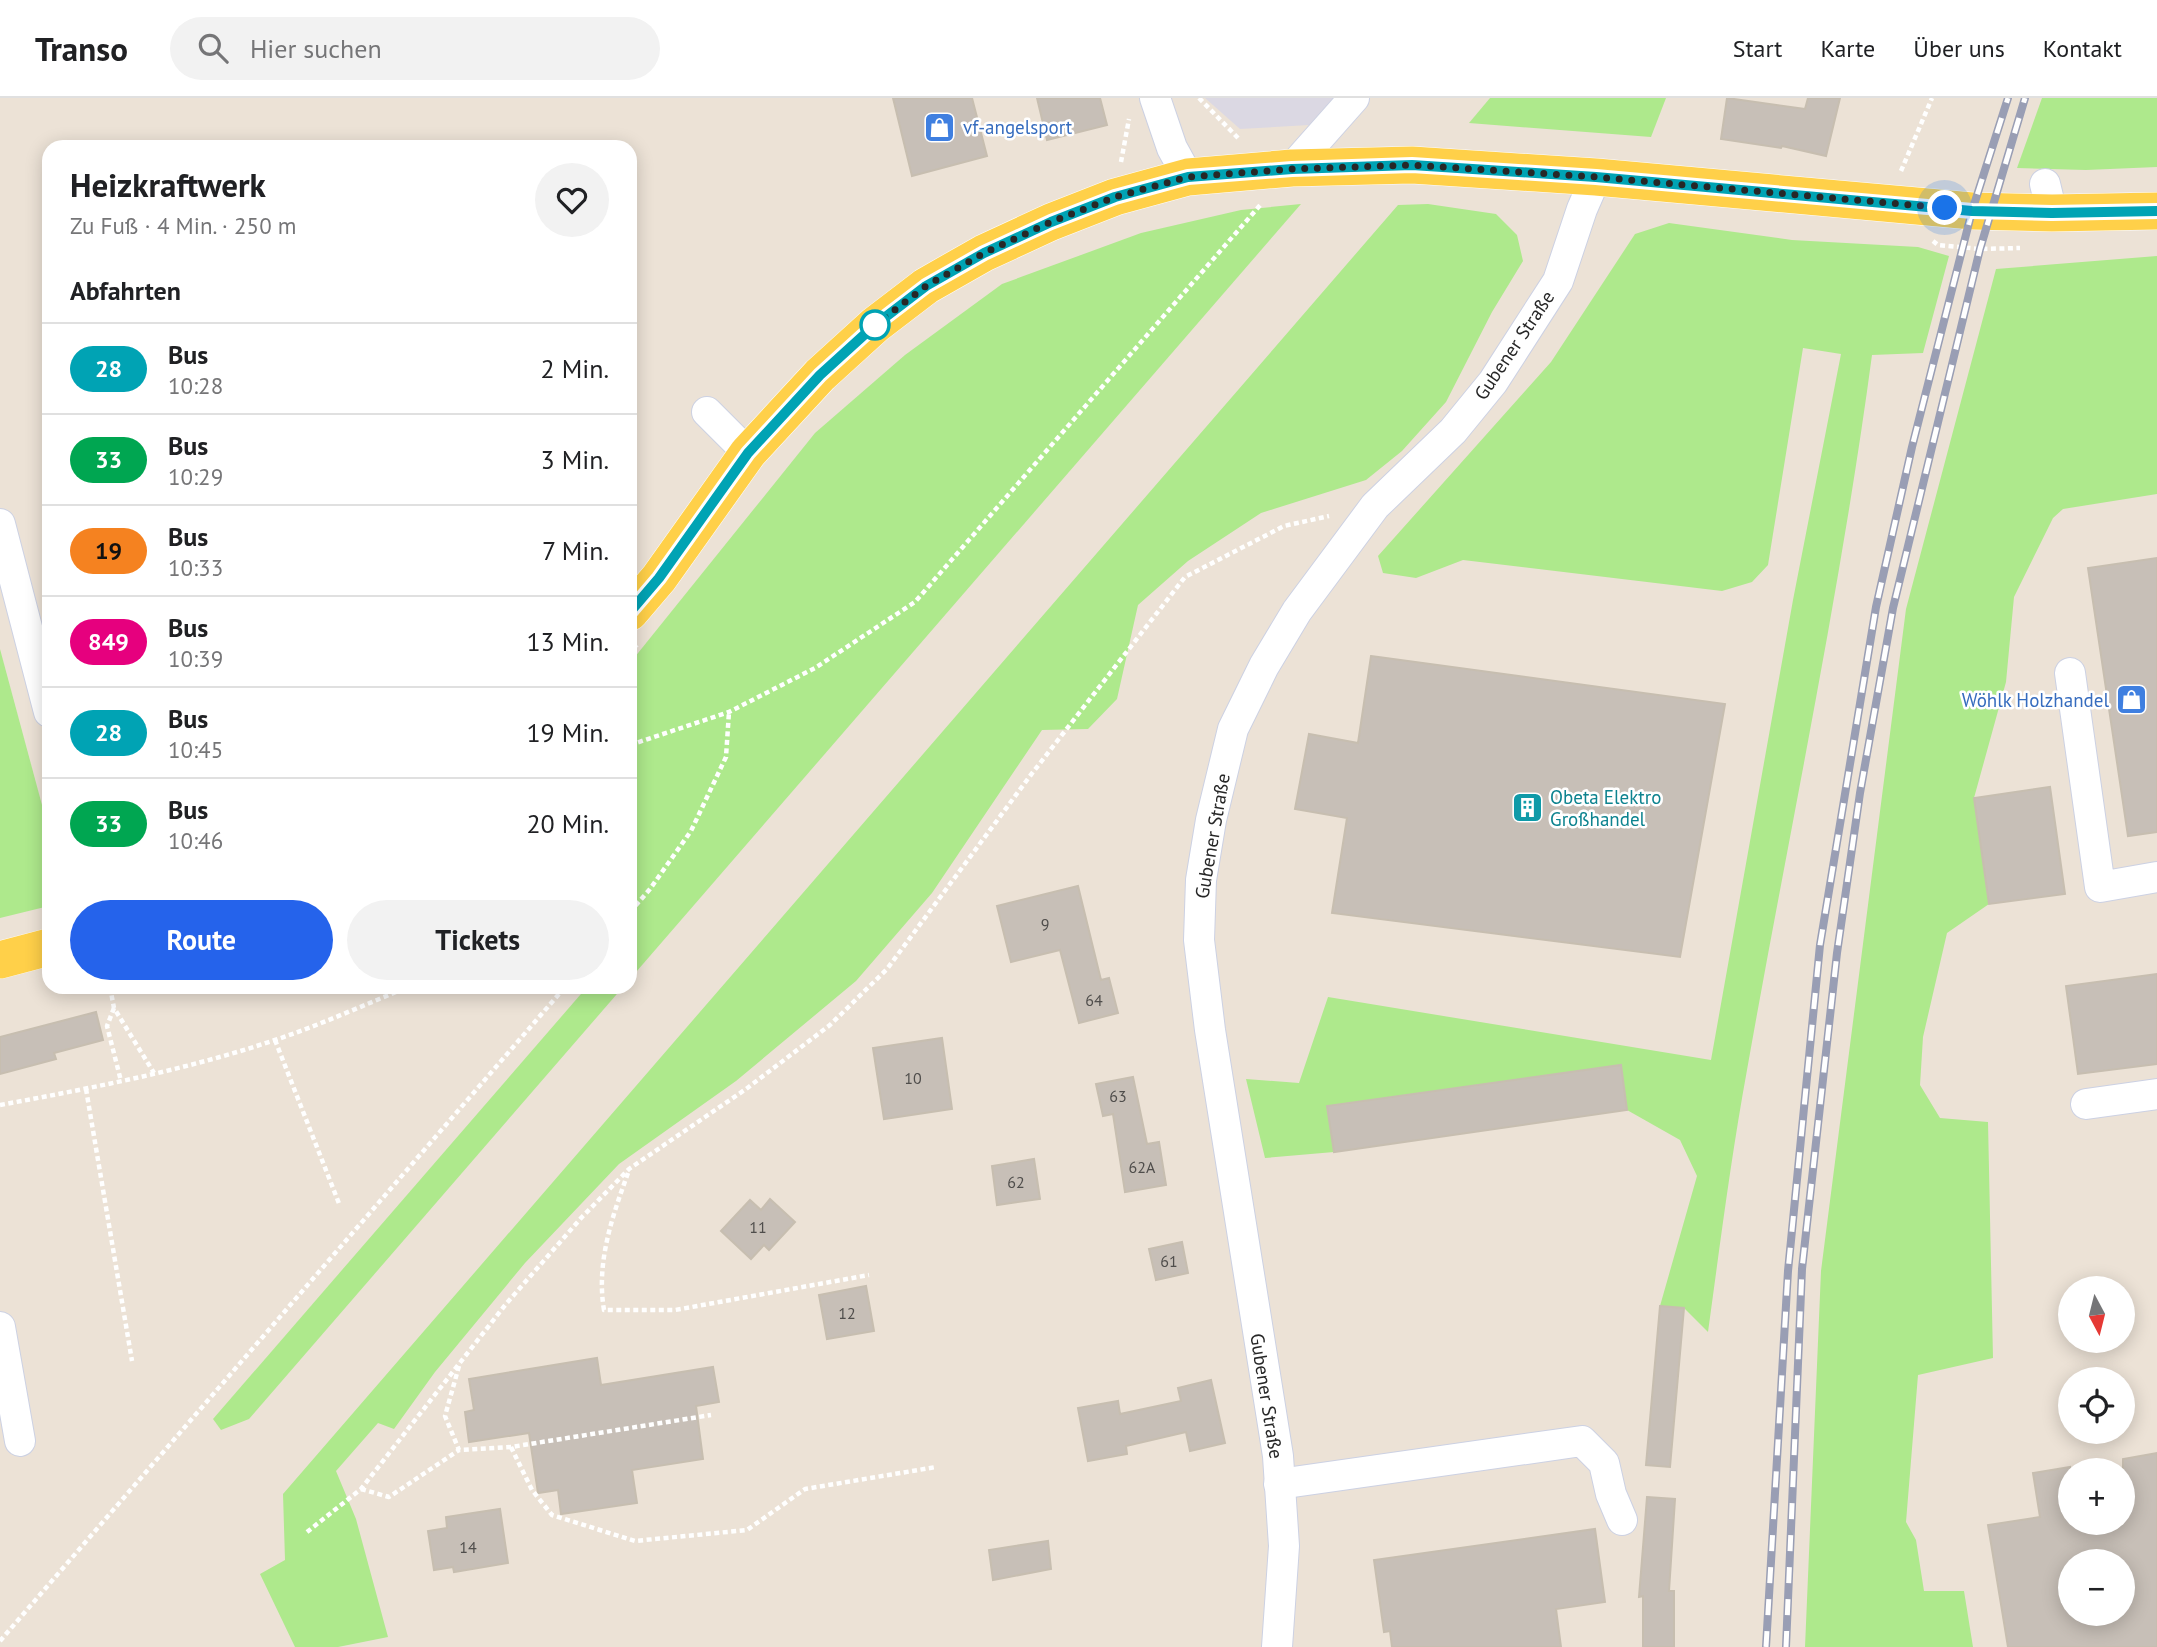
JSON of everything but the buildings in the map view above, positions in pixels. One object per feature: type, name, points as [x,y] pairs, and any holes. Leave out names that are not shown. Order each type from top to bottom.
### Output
[{"type":"main road","points":[[637,623],[659,578],[748,453],[820,375],[875,325],[926,286],[984,253],[1051,222],[1115,197],[1188,177],[1292,169],[1412,165],[1596,177],[1972,211],[2049,198],[2157,211]]},
{"type":"main road","points":[[0,960],[42,949]]},
{"type":"street","points":[[1155,98],[1172,148],[1188,177]]},
{"type":"street","points":[[1292,169],[1354,98]]},
{"type":"street","name":"Gubener Straße","points":[[1277,1647],[1283,1546],[1275,1442],[1210,1030],[1199,940],[1201,880],[1211,820],[1233,729],[1264,666],[1297,611],[1375,506],[1452,431],[1493,382],[1558,281],[1582,209],[1596,177]]},
{"type":"street","points":[[707,412],[748,453]]},
{"type":"street","points":[[1,535],[42,686]]},
{"type":"street","points":[[2070,673],[2099,887],[2157,877]]},
{"type":"street","points":[[2086,1104],[2157,1094]]},
{"type":"street","points":[[0,1327],[20,1441]]},
{"type":"street","points":[[1279,1484],[1582,1441],[1604,1463],[1611,1494],[1622,1520]]},
{"type":"path","points":[[1199,98],[1239,139]]},
{"type":"path","points":[[1892,202],[1900,174],[1932,98]]},
{"type":"path","points":[[1119,167],[1129,118],[1125,108]]},
{"type":"path","points":[[637,743],[729,712],[816,668],[915,603],[1264,200],[1252,202]]},
{"type":"path","points":[[307,1532],[361,1489],[506,1304],[565,1236],[629,1169],[746,1089],[830,1025],[887,969],[1030,776],[1185,577],[1284,526],[1375,506]]},
{"type":"path","points":[[637,904],[691,831],[726,757],[729,712]]},
{"type":"path","points":[[111,994],[114,1008],[154,1073]]},
{"type":"path","points":[[0,1105],[121,1081],[275,1040],[390,994]]},
{"type":"path","points":[[0,1640],[559,994]]},
{"type":"path","points":[[114,1008],[107,1026],[121,1081]]},
{"type":"path","points":[[275,1040],[340,1206]]},
{"type":"path","points":[[86,1089],[132,1361]]},
{"type":"path","points":[[629,1169],[610,1224],[601,1290],[604,1310],[675,1310],[869,1275]]},
{"type":"path","points":[[459,1450],[445,1416],[460,1362]]},
{"type":"path","points":[[361,1489],[389,1497],[459,1450],[511,1447],[711,1415]]},
{"type":"path","points":[[511,1447],[532,1490],[552,1515],[635,1541],[747,1530],[805,1489],[936,1467]]},
{"type":"shaded area","points":[[1205,98],[1333,98],[1309,125],[1240,129]]},
{"type":"green space","points":[[1490,98],[1666,98],[1651,137],[1469,123]]},
{"type":"green space","points":[[2042,98],[2157,98],[2157,167],[2086,170],[2017,168]]},
{"type":"green space","points":[[1301,204],[637,971],[637,654],[815,433],[905,355],[1002,284],[1141,233],[1241,210]]},
{"type":"green space","points":[[1428,204],[1496,214],[1517,235],[1523,261],[1492,312],[1446,402],[1402,451],[1366,480],[1261,513],[1188,561],[1138,605],[1117,699],[1088,729],[1042,730],[932,893],[856,981],[736,1081],[619,1164],[525,1263],[435,1372],[394,1429],[378,1423],[336,1471],[356,1519],[388,1637],[338,1647],[295,1647],[260,1574],[285,1560],[283,1494],[1398,205]]},
{"type":"green space","points":[[1669,223],[1792,240],[1918,247],[1949,256],[1923,353],[1872,355],[1845,534],[1741,1103],[1708,1332],[1684,1308],[1660,1306],[1697,1176],[1680,1140],[1627,1110],[1621,1065],[1328,1106],[1334,1152],[1265,1158],[1246,1079],[1299,1083],[1328,997],[1711,1060],[1793,600],[1841,354],[1803,348],[1768,565],[1752,582],[1722,591],[1463,560],[1416,578],[1383,573],[1378,556],[1551,362],[1635,234]]},
{"type":"green space","points":[[2157,256],[2157,494],[2063,509],[2053,518],[2014,597],[2006,682],[1974,798],[1989,904],[1947,933],[1923,1037],[1920,1085],[1940,1118],[1988,1122],[1993,1358],[1918,1375],[1906,1522],[1916,1540],[1924,1591],[1964,1591],[1973,1647],[1805,1647],[1821,1271],[1906,609],[1996,269]]},
{"type":"green space","points":[[0,649],[42,805],[42,908],[0,918]]},
{"type":"green space","points":[[581,994],[617,994],[249,1419],[221,1430],[213,1419]]},
{"type":"railway","points":[[1766,1647],[1788,1271],[1820,945],[1876,607],[1912,447],[1972,211],[2008,98]]},
{"type":"railway","points":[[1786,1647],[1802,1269],[1837,953],[1860,793],[1893,608],[1980,249],[2025,98]]},
{"type":"bus line","name":"28","points":[[637,604],[659,578],[748,453],[820,375],[875,325],[926,286],[984,253],[1051,222],[1115,197],[1188,177],[1292,169],[1412,165],[1596,177],[1972,211],[2157,211]]},
{"type":"place","name":"vf-angelsport","points":[[940,127]]},
{"type":"place","name":"Wöhlk Holzhandel","points":[[2132,700]]},
{"type":"place","name":"Obeta Elektro Großhandel","points":[[1527,808]]},
{"type":"route","points":[[875,325],[926,286],[984,253],[1051,222],[1115,197],[1188,177],[1292,169],[1412,165],[1596,177],[1945,208]]}]
